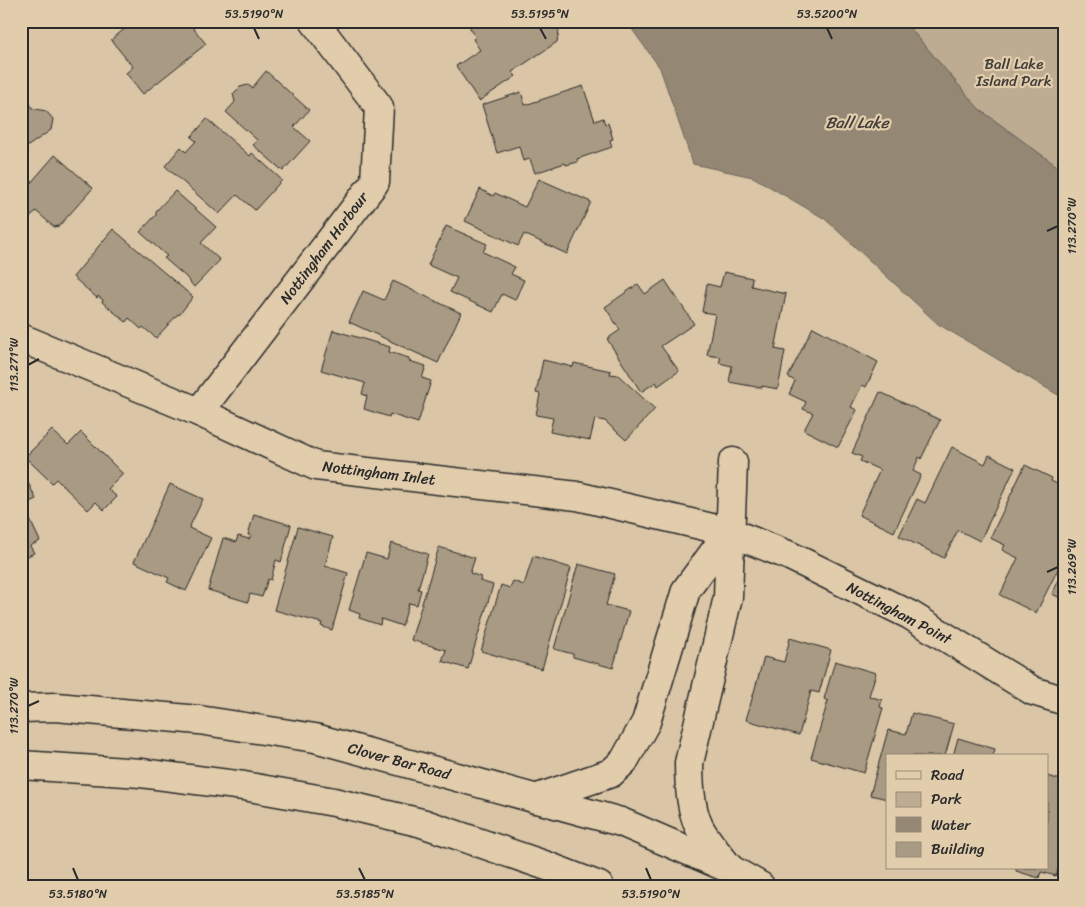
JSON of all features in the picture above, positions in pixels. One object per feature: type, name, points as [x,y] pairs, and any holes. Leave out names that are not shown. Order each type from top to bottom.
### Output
[{"type":"street","name":"Nottingham Harbour","points":[[199,412],[375,182],[379,107],[314,21]]},
{"type":"street","name":"Nottingham Inlet","points":[[21,338],[199,412],[316,466],[577,496],[729,532]]},
{"type":"street","points":[[730,869],[700,830],[691,799],[689,764],[728,597],[733,462]]},
{"type":"street","points":[[536,799],[611,773],[624,761],[646,722],[686,590],[729,532]]},
{"type":"street","name":"Nottingham Point","points":[[729,532],[788,555],[910,615],[1033,691],[1065,701]]},
{"type":"street","name":"Clover Bar Road","points":[[21,708],[56,707],[199,720],[315,738],[621,822],[730,869],[760,886]]},
{"type":"street","points":[[21,765],[141,773],[244,786],[334,802],[422,824],[547,866],[599,886]]},
{"type":"green space","name":"Ball Lake Island Park","points":[[904,21],[1065,21],[1065,172],[979,109]]},
{"type":"water","name":"Ball Lake","points":[[626,21],[904,21],[979,109],[1065,172],[1065,399],[938,324],[825,219],[753,177],[693,164],[660,68]]},
{"type":"building","points":[[134,21],[193,21],[190,24],[206,44],[143,94],[126,73],[133,67],[111,40]]},
{"type":"building","points":[[470,21],[552,21],[559,31],[557,42],[512,72],[516,76],[479,101],[456,66],[480,50],[473,39],[476,37],[470,28]]},
{"type":"building","points":[[266,71],[309,110],[294,127],[310,141],[283,171],[253,145],[257,140],[226,112],[235,102],[233,94],[240,87],[248,85],[252,88]]},
{"type":"building","points":[[583,86],[595,121],[603,118],[605,124],[608,123],[613,139],[610,140],[612,147],[577,159],[578,162],[566,165],[565,163],[535,173],[530,159],[523,161],[519,146],[497,153],[482,105],[521,92],[525,105]]},
{"type":"building","points":[[21,88],[34,110],[46,111],[53,119],[51,130],[21,151]]},
{"type":"building","points":[[207,119],[250,156],[252,153],[282,180],[255,210],[237,195],[219,214],[165,166],[181,147],[186,152],[196,141],[191,137]]},
{"type":"building","points":[[55,155],[93,188],[59,226],[54,227],[36,211],[21,228],[21,178],[29,185]]},
{"type":"building","points":[[539,179],[591,202],[567,254],[524,234],[518,246],[465,221],[480,189],[493,196],[495,193],[525,207]]},
{"type":"building","points":[[175,191],[216,227],[201,243],[220,260],[194,287],[186,277],[164,258],[167,256],[140,232]]},
{"type":"building","points":[[446,226],[487,244],[483,252],[515,267],[511,274],[524,280],[515,300],[502,294],[493,312],[450,292],[457,278],[428,265]]},
{"type":"building","points":[[113,229],[193,297],[179,315],[156,338],[143,327],[141,329],[129,318],[126,322],[102,302],[103,300],[98,296],[97,298],[73,277]]},
{"type":"building","points":[[724,272],[752,278],[751,286],[786,294],[775,349],[785,351],[778,389],[729,382],[732,366],[719,363],[721,357],[707,355],[715,314],[702,312],[707,284],[720,287]]},
{"type":"building","points":[[665,280],[694,324],[661,346],[679,371],[658,386],[656,382],[641,392],[607,339],[620,330],[605,307],[638,284],[645,294]]},
{"type":"building","points":[[393,281],[461,313],[438,363],[349,322],[363,291],[384,300]]},
{"type":"building","points":[[813,327],[878,362],[866,387],[862,385],[851,407],[857,410],[838,447],[804,430],[813,413],[803,409],[806,402],[789,394],[795,381],[788,377]]},
{"type":"building","points":[[333,330],[390,347],[389,352],[426,366],[422,378],[431,381],[418,423],[390,414],[389,417],[364,409],[367,396],[362,394],[365,383],[321,370]]},
{"type":"building","points":[[543,360],[573,367],[574,363],[611,371],[610,374],[618,375],[655,409],[626,440],[605,421],[595,419],[590,440],[550,432],[553,418],[536,415],[540,394],[536,393]]},
{"type":"building","points":[[880,392],[940,420],[913,471],[921,475],[894,532],[859,515],[880,470],[860,461],[862,457],[852,453]]},
{"type":"building","points":[[52,430],[68,445],[81,432],[123,474],[108,489],[117,497],[104,510],[96,502],[88,510],[56,479],[52,483],[25,457]]},
{"type":"building","points":[[952,447],[985,464],[989,455],[1015,468],[980,541],[958,530],[944,558],[899,536],[917,499],[925,503]]},
{"type":"building","points":[[1025,465],[1052,478],[1051,481],[1065,488],[1065,555],[1036,613],[1000,595],[1018,558],[1002,550],[1005,545],[990,538]]},
{"type":"building","points":[[21,468],[36,499],[23,505],[40,541],[30,546],[34,553],[21,559]]},
{"type":"building","points":[[170,484],[203,499],[189,528],[211,538],[186,591],[167,582],[169,578],[134,562]]},
{"type":"building","points":[[254,514],[291,525],[281,562],[276,560],[271,580],[268,579],[262,597],[250,594],[248,602],[208,590],[223,538],[236,542],[238,536],[249,539],[251,535],[248,535]]},
{"type":"building","points":[[298,527],[333,537],[325,566],[348,573],[332,630],[321,626],[322,623],[274,610]]},
{"type":"building","points":[[391,543],[428,554],[418,589],[421,590],[417,605],[409,603],[402,626],[381,619],[380,625],[359,618],[360,614],[349,610],[366,553],[387,559]]},
{"type":"building","points":[[439,547],[475,558],[470,573],[481,577],[480,581],[493,585],[468,669],[442,661],[446,650],[411,640]]},
{"type":"building","points":[[533,556],[571,568],[542,669],[481,651],[501,585],[510,588],[513,581],[524,585]]},
{"type":"building","points":[[578,564],[615,574],[606,605],[629,611],[613,668],[573,657],[573,654],[554,649]]},
{"type":"building","points":[[1065,568],[1065,600],[1052,594]]},
{"type":"building","points":[[790,638],[831,650],[819,693],[811,691],[799,735],[746,720],[764,657],[784,662]]},
{"type":"building","points":[[835,661],[876,673],[869,696],[882,700],[880,707],[883,708],[864,773],[811,758],[828,701],[824,699]]},
{"type":"building","points":[[912,713],[954,724],[946,754],[886,754],[886,799],[870,795],[888,730],[906,734]]},
{"type":"building","points":[[958,738],[995,749],[994,754],[954,754]]},
{"type":"building","points":[[1048,776],[1065,781],[1065,844],[1056,876],[1041,872],[1039,878],[1016,871],[1048,870]]}]
